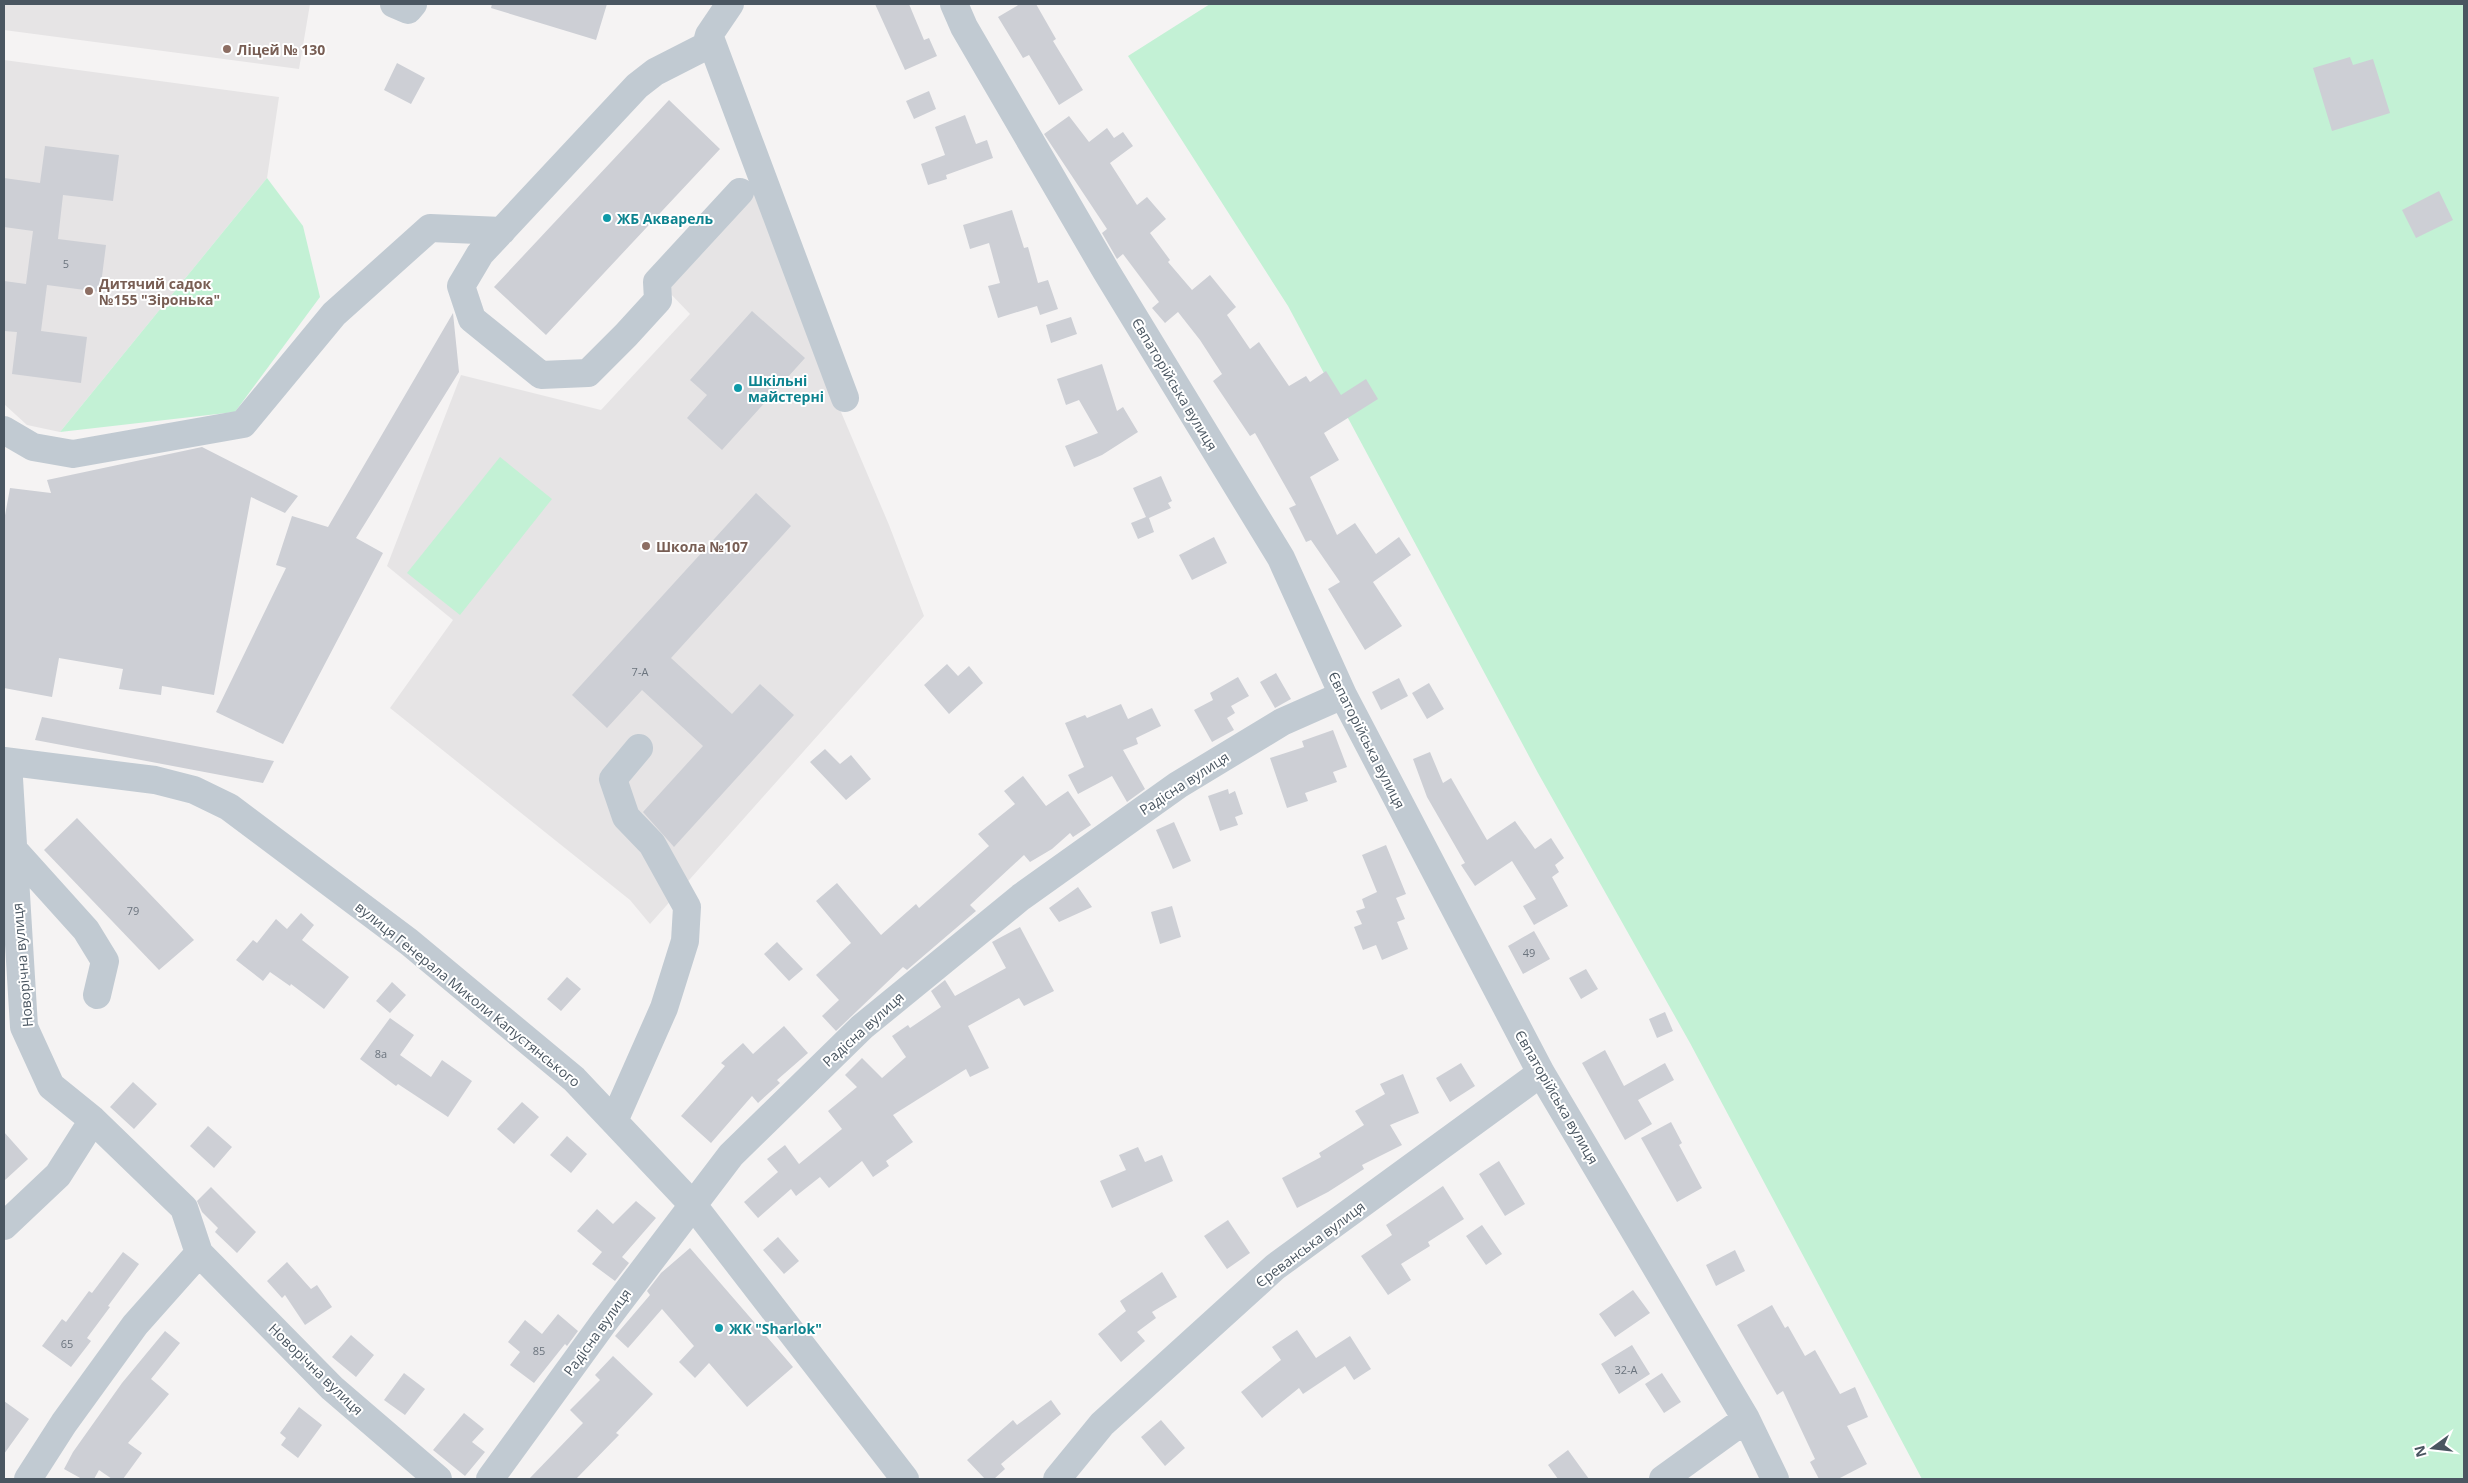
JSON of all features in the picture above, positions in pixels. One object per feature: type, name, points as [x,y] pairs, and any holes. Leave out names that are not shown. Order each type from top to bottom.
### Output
[{"type":"street","points":[[730,4],[709,35],[706,46],[656,72],[637,86],[480,254],[461,286],[472,319],[541,375],[588,373],[658,300],[657,282],[740,192]]},
{"type":"street","name":"Євпаторійська вулиця","points":[[954,4],[964,27],[1106,271],[1281,558],[1342,695],[1541,1073],[1746,1419],[1775,1479]]},
{"type":"street","points":[[709,35],[845,398]]},
{"type":"street","points":[[4,430],[33,447],[73,454],[243,424],[334,314],[430,228],[502,231]]},
{"type":"street","name":"Радісна вулиця","points":[[490,1479],[604,1322],[732,1155],[862,1027],[1021,897],[1178,785],[1282,722],[1342,695]]},
{"type":"street","points":[[614,1121],[664,1008],[684,941],[688,907],[652,844],[626,816],[612,779],[639,748]]},
{"type":"street","name":"вулиця Генерала Миколи Капустянського","points":[[6,762],[155,780],[194,790],[229,807],[409,942],[574,1079],[693,1205],[905,1479]]},
{"type":"street","name":"Новорічна вулиця","points":[[6,762],[24,1026],[51,1086],[93,1120],[184,1208],[199,1253],[332,1388],[438,1479]]},
{"type":"street","points":[[13,849],[86,930],[105,962],[97,995]]},
{"type":"street","name":"Єреванська вулиця","points":[[1056,1479],[1102,1424],[1275,1267],[1541,1073]]},
{"type":"street","points":[[4,1226],[58,1175],[93,1120]]},
{"type":"street","points":[[28,1479],[64,1423],[135,1324],[199,1253]]},
{"type":"street","points":[[1663,1479],[1746,1419]]},
{"type":"shaded area","name":"Ліцей № 130","points":[[5,4],[310,4],[299,69],[4,30]]},
{"type":"shaded area","name":"Дитячий садок №155 \"Зіронька\"","points":[[4,60],[279,97],[267,178],[60,432],[27,425],[4,404]]},
{"type":"shaded area","name":"Школа №107","points":[[760,188],[841,412],[889,525],[924,616],[650,924],[630,900],[390,708],[453,620],[387,566],[461,375],[601,410],[690,314],[667,290],[670,279]]},
{"type":"green space","points":[[1210,4],[2464,4],[2464,1479],[1922,1479],[1690,1043],[1538,773],[1288,306],[1128,56]]},
{"type":"green space","points":[[267,178],[303,226],[320,297],[235,412],[60,432]]},
{"type":"green space","points":[[500,457],[552,499],[460,615],[407,573]]},
{"type":"building","points":[[492,4],[607,4],[596,40],[491,8]]},
{"type":"building","points":[[875,4],[909,4],[924,40],[929,38],[937,56],[905,70]]},
{"type":"building","points":[[1020,4],[1036,4],[1056,39],[1053,41],[1083,90],[1059,105],[1029,55],[1023,58],[998,17]]},
{"type":"building","points":[[2350,57],[2353,65],[2373,59],[2390,113],[2332,131],[2313,68]]},
{"type":"building","points":[[397,63],[425,78],[411,104],[384,90]]},
{"type":"building","points":[[929,91],[936,109],[914,119],[906,101]]},
{"type":"building","name":"ЖБ Акварель","points":[[669,100],[720,149],[546,335],[494,287]]},
{"type":"building","points":[[965,115],[976,144],[987,140],[993,158],[946,175],[947,179],[928,185],[921,164],[945,155],[935,127]]},
{"type":"building","points":[[1069,116],[1089,142],[1107,128],[1114,138],[1123,132],[1133,146],[1110,163],[1137,205],[1147,197],[1166,219],[1150,233],[1170,260],[1168,262],[1192,290],[1210,275],[1236,307],[1227,315],[1250,349],[1259,342],[1289,386],[1306,376],[1310,382],[1326,371],[1341,395],[1366,379],[1378,399],[1324,433],[1339,460],[1310,477],[1337,535],[1355,523],[1376,554],[1399,537],[1411,555],[1373,582],[1402,626],[1365,650],[1328,589],[1340,582],[1311,540],[1306,542],[1289,508],[1296,505],[1255,433],[1250,436],[1213,381],[1222,374],[1200,340],[1178,312],[1165,323],[1152,308],[1159,302],[1123,254],[1117,259],[1102,233],[1107,229],[1044,134]]},
{"type":"building","points":[[45,146],[119,155],[113,201],[63,195],[58,239],[106,245],[100,292],[47,285],[41,331],[87,337],[81,383],[12,374],[17,332],[4,331],[4,281],[26,284],[33,231],[4,227],[4,178],[40,183]]},
{"type":"building","points":[[2439,191],[2453,220],[2416,238],[2402,210]]},
{"type":"building","points":[[1012,210],[1024,248],[1028,247],[1038,283],[1048,280],[1058,309],[1040,315],[1037,306],[998,318],[988,286],[1000,283],[989,243],[970,249],[963,225]]},
{"type":"building","name":"Шкільні майстерні","points":[[752,311],[805,358],[722,450],[687,418],[707,395],[690,380]]},
{"type":"building","points":[[453,313],[459,372],[356,538],[383,553],[283,744],[216,712],[286,568],[276,565],[292,516],[328,527]]},
{"type":"building","points":[[1071,317],[1077,334],[1051,343],[1046,325]]},
{"type":"building","points":[[1102,364],[1117,411],[1123,407],[1138,432],[1102,455],[1074,467],[1065,446],[1098,433],[1079,400],[1066,405],[1057,379]]},
{"type":"building","points":[[202,447],[298,496],[285,513],[251,497],[214,695],[162,686],[161,695],[119,689],[123,669],[59,658],[52,697],[4,688],[4,521],[10,488],[51,493],[47,480]]},
{"type":"building","points":[[1161,476],[1172,501],[1168,503],[1171,508],[1149,518],[1154,532],[1138,539],[1131,523],[1146,517],[1133,488]]},
{"type":"building","points":[[756,493],[791,526],[671,658],[732,714],[760,684],[794,715],[674,847],[643,812],[703,746],[642,690],[607,728],[572,695]]},
{"type":"building","points":[[1214,537],[1227,563],[1192,580],[1179,555]]},
{"type":"building","points":[[947,664],[958,676],[969,666],[983,683],[949,714],[924,685]]},
{"type":"building","points":[[1276,673],[1291,699],[1275,708],[1260,682]]},
{"type":"building","points":[[1238,677],[1249,696],[1231,706],[1235,713],[1227,718],[1234,730],[1212,742],[1194,710],[1213,700],[1210,693]]},
{"type":"building","points":[[1399,678],[1408,696],[1381,710],[1372,692]]},
{"type":"building","points":[[1429,683],[1444,709],[1427,719],[1412,693]]},
{"type":"building","points":[[1121,704],[1128,719],[1152,708],[1161,726],[1136,738],[1138,744],[1123,750],[1145,789],[1127,802],[1112,776],[1078,794],[1068,775],[1084,767],[1065,723],[1085,715],[1087,718]]},
{"type":"building","points":[[42,717],[274,761],[263,783],[35,740]]},
{"type":"building","points":[[1333,730],[1347,767],[1333,772],[1337,782],[1305,793],[1308,801],[1287,808],[1270,758],[1304,747],[1302,741]]},
{"type":"building","points":[[825,749],[840,764],[851,755],[871,779],[846,800],[810,762]]},
{"type":"building","points":[[1430,752],[1443,783],[1451,778],[1487,840],[1515,821],[1535,849],[1551,838],[1564,858],[1555,865],[1559,872],[1552,877],[1568,906],[1534,925],[1523,906],[1536,899],[1512,861],[1475,886],[1461,865],[1465,863],[1427,797],[1413,759]]},
{"type":"building","points":[[1023,776],[1046,806],[1068,791],[1091,825],[1073,837],[1070,833],[1052,849],[1030,862],[1024,855],[970,905],[976,911],[907,970],[903,967],[836,1031],[822,1016],[839,1000],[816,975],[851,943],[816,901],[837,883],[881,935],[916,904],[919,908],[989,846],[978,834],[1015,804],[1004,791]]},
{"type":"building","points":[[1228,789],[1229,794],[1235,791],[1243,814],[1235,817],[1238,825],[1220,831],[1208,796]]},
{"type":"building","points":[[77,818],[194,940],[159,970],[44,850]]},
{"type":"building","points":[[1174,822],[1191,861],[1173,869],[1156,830]]},
{"type":"building","points":[[1386,845],[1406,894],[1396,898],[1405,919],[1397,922],[1408,949],[1382,960],[1376,945],[1363,950],[1354,927],[1362,924],[1356,911],[1365,908],[1362,899],[1377,892],[1362,855]]},
{"type":"building","points":[[1078,887],[1092,907],[1059,922],[1049,908]]},
{"type":"building","points":[[1172,906],[1181,937],[1160,944],[1151,912]]},
{"type":"building","points":[[301,913],[314,925],[302,940],[349,977],[324,1009],[291,984],[290,986],[270,972],[263,981],[236,960],[253,940],[257,943],[276,919],[287,929]]},
{"type":"building","points":[[1020,927],[1054,991],[1024,1006],[1019,998],[968,1026],[989,1068],[970,1077],[966,1069],[893,1115],[913,1142],[886,1161],[889,1166],[873,1177],[862,1161],[829,1188],[820,1177],[796,1196],[791,1189],[758,1218],[744,1202],[778,1172],[767,1159],[785,1145],[799,1164],[842,1129],[828,1111],[857,1087],[845,1075],[862,1058],[882,1078],[906,1057],[892,1036],[908,1025],[910,1028],[941,1007],[931,991],[945,980],[955,996],[1006,968],[992,942]]},
{"type":"building","points":[[1534,931],[1550,959],[1523,974],[1508,946]]},
{"type":"building","points":[[777,942],[803,969],[789,981],[764,954]]},
{"type":"building","points":[[1586,969],[1598,989],[1581,999],[1569,978]]},
{"type":"building","points":[[567,977],[581,989],[561,1011],[547,999]]},
{"type":"building","points":[[392,982],[406,995],[390,1013],[376,1001]]},
{"type":"building","points":[[1665,1012],[1673,1031],[1657,1038],[1649,1019]]},
{"type":"building","points":[[390,1018],[414,1035],[400,1055],[431,1077],[442,1060],[472,1081],[448,1117],[398,1084],[396,1086],[360,1059]]},
{"type":"building","points":[[784,1026],[808,1053],[777,1080],[780,1083],[758,1103],[752,1096],[711,1143],[681,1116],[725,1066],[721,1063],[743,1043],[753,1054]]},
{"type":"building","points":[[1605,1050],[1624,1086],[1665,1063],[1674,1080],[1638,1100],[1652,1124],[1625,1140],[1582,1063]]},
{"type":"building","points":[[1461,1063],[1475,1086],[1450,1102],[1436,1078]]},
{"type":"building","points":[[1403,1074],[1419,1113],[1390,1125],[1402,1145],[1362,1165],[1364,1169],[1328,1192],[1297,1208],[1282,1178],[1321,1157],[1319,1153],[1364,1125],[1355,1111],[1385,1094],[1380,1084]]},
{"type":"building","points":[[133,1082],[157,1104],[134,1129],[110,1107]]},
{"type":"building","points":[[522,1102],[539,1117],[514,1144],[497,1129]]},
{"type":"building","points":[[1671,1122],[1682,1143],[1679,1145],[1702,1188],[1677,1202],[1641,1138]]},
{"type":"building","points":[[208,1126],[232,1147],[214,1168],[190,1146]]},
{"type":"building","points":[[4,1132],[28,1159],[4,1181]]},
{"type":"building","points":[[567,1136],[587,1154],[571,1173],[550,1155]]},
{"type":"building","points":[[1138,1147],[1145,1162],[1162,1155],[1173,1181],[1112,1208],[1100,1181],[1126,1170],[1119,1155]]},
{"type":"building","points":[[1499,1161],[1525,1204],[1505,1216],[1479,1174]]},
{"type":"building","points":[[1443,1186],[1464,1219],[1428,1242],[1430,1246],[1401,1264],[1411,1280],[1388,1295],[1361,1256],[1392,1235],[1386,1225]]},
{"type":"building","points":[[211,1187],[256,1232],[237,1253],[215,1232],[218,1228],[202,1212],[197,1201]]},
{"type":"building","points":[[636,1201],[656,1218],[622,1257],[629,1263],[615,1281],[592,1264],[602,1252],[577,1231],[597,1209],[613,1224]]},
{"type":"building","points":[[1228,1220],[1250,1253],[1227,1269],[1204,1236]]},
{"type":"building","points":[[1482,1225],[1502,1254],[1486,1265],[1466,1236]]},
{"type":"building","points":[[778,1237],[799,1261],[784,1274],[763,1250]]},
{"type":"building","name":"ЖК \"Sharlok\"","points":[[690,1248],[793,1367],[747,1407],[709,1363],[695,1378],[679,1362],[694,1346],[662,1309],[628,1348],[615,1336],[650,1295],[647,1291],[661,1273]]},
{"type":"building","points":[[1735,1250],[1745,1271],[1716,1286],[1706,1265]]},
{"type":"building","points":[[123,1252],[139,1264],[108,1306],[110,1307],[87,1338],[91,1341],[71,1367],[42,1346],[62,1319],[66,1322],[89,1291],[92,1293]]},
{"type":"building","points":[[287,1262],[311,1289],[317,1285],[332,1307],[305,1325],[285,1295],[282,1298],[267,1281]]},
{"type":"building","points":[[1162,1272],[1177,1297],[1152,1312],[1156,1318],[1137,1332],[1145,1341],[1121,1362],[1098,1334],[1126,1311],[1120,1301]]},
{"type":"building","points":[[1633,1290],[1650,1313],[1615,1337],[1599,1314]]},
{"type":"building","points":[[1772,1305],[1785,1328],[1788,1326],[1805,1356],[1815,1350],[1840,1394],[1855,1387],[1868,1417],[1847,1426],[1867,1464],[1838,1479],[1819,1479],[1810,1462],[1815,1459],[1783,1391],[1777,1395],[1737,1325]]},
{"type":"building","points":[[558,1314],[578,1331],[567,1346],[565,1344],[534,1383],[510,1365],[520,1352],[508,1342],[525,1320],[542,1334]]},
{"type":"building","points":[[1297,1330],[1316,1358],[1350,1336],[1371,1369],[1354,1380],[1345,1366],[1303,1394],[1299,1388],[1262,1418],[1241,1392],[1281,1360],[1272,1347]]},
{"type":"building","points":[[165,1331],[180,1343],[151,1379],[169,1394],[128,1443],[142,1453],[123,1479],[112,1479],[99,1470],[94,1479],[82,1479],[64,1469],[73,1452],[122,1383]]},
{"type":"building","points":[[351,1335],[374,1355],[356,1377],[332,1357]]},
{"type":"building","points":[[1632,1345],[1650,1374],[1619,1394],[1601,1364]]},
{"type":"building","points":[[613,1356],[653,1394],[616,1433],[619,1435],[576,1479],[529,1479],[583,1423],[570,1410],[600,1380],[595,1375]]},
{"type":"building","points":[[404,1373],[425,1389],[405,1415],[384,1400]]},
{"type":"building","points":[[1662,1373],[1681,1402],[1664,1413],[1645,1384]]},
{"type":"building","points":[[1051,1400],[1061,1414],[1001,1464],[1005,1469],[994,1479],[985,1479],[967,1460],[1013,1420],[1017,1425]]},
{"type":"building","points":[[4,1401],[29,1419],[4,1454]]},
{"type":"building","points":[[299,1407],[322,1425],[298,1458],[281,1445],[286,1438],[280,1433]]},
{"type":"building","points":[[464,1413],[484,1429],[472,1442],[485,1452],[465,1476],[433,1450]]},
{"type":"building","points":[[1161,1420],[1185,1448],[1165,1466],[1141,1437]]},
{"type":"building","points":[[1568,1450],[1589,1479],[1558,1479],[1548,1465]]},
{"type":"place","name":"Ліцей № 130","points":[[227,49]]},
{"type":"place","name":"ЖБ Акварель","points":[[607,218]]},
{"type":"place","name":"Дитячий садок №155 \"Зіронька\"","points":[[89,291]]},
{"type":"place","name":"Шкільні майстерні","points":[[738,388]]},
{"type":"place","name":"Школа №107","points":[[646,546]]},
{"type":"place","name":"ЖК \"Sharlok\"","points":[[719,1328]]}]
